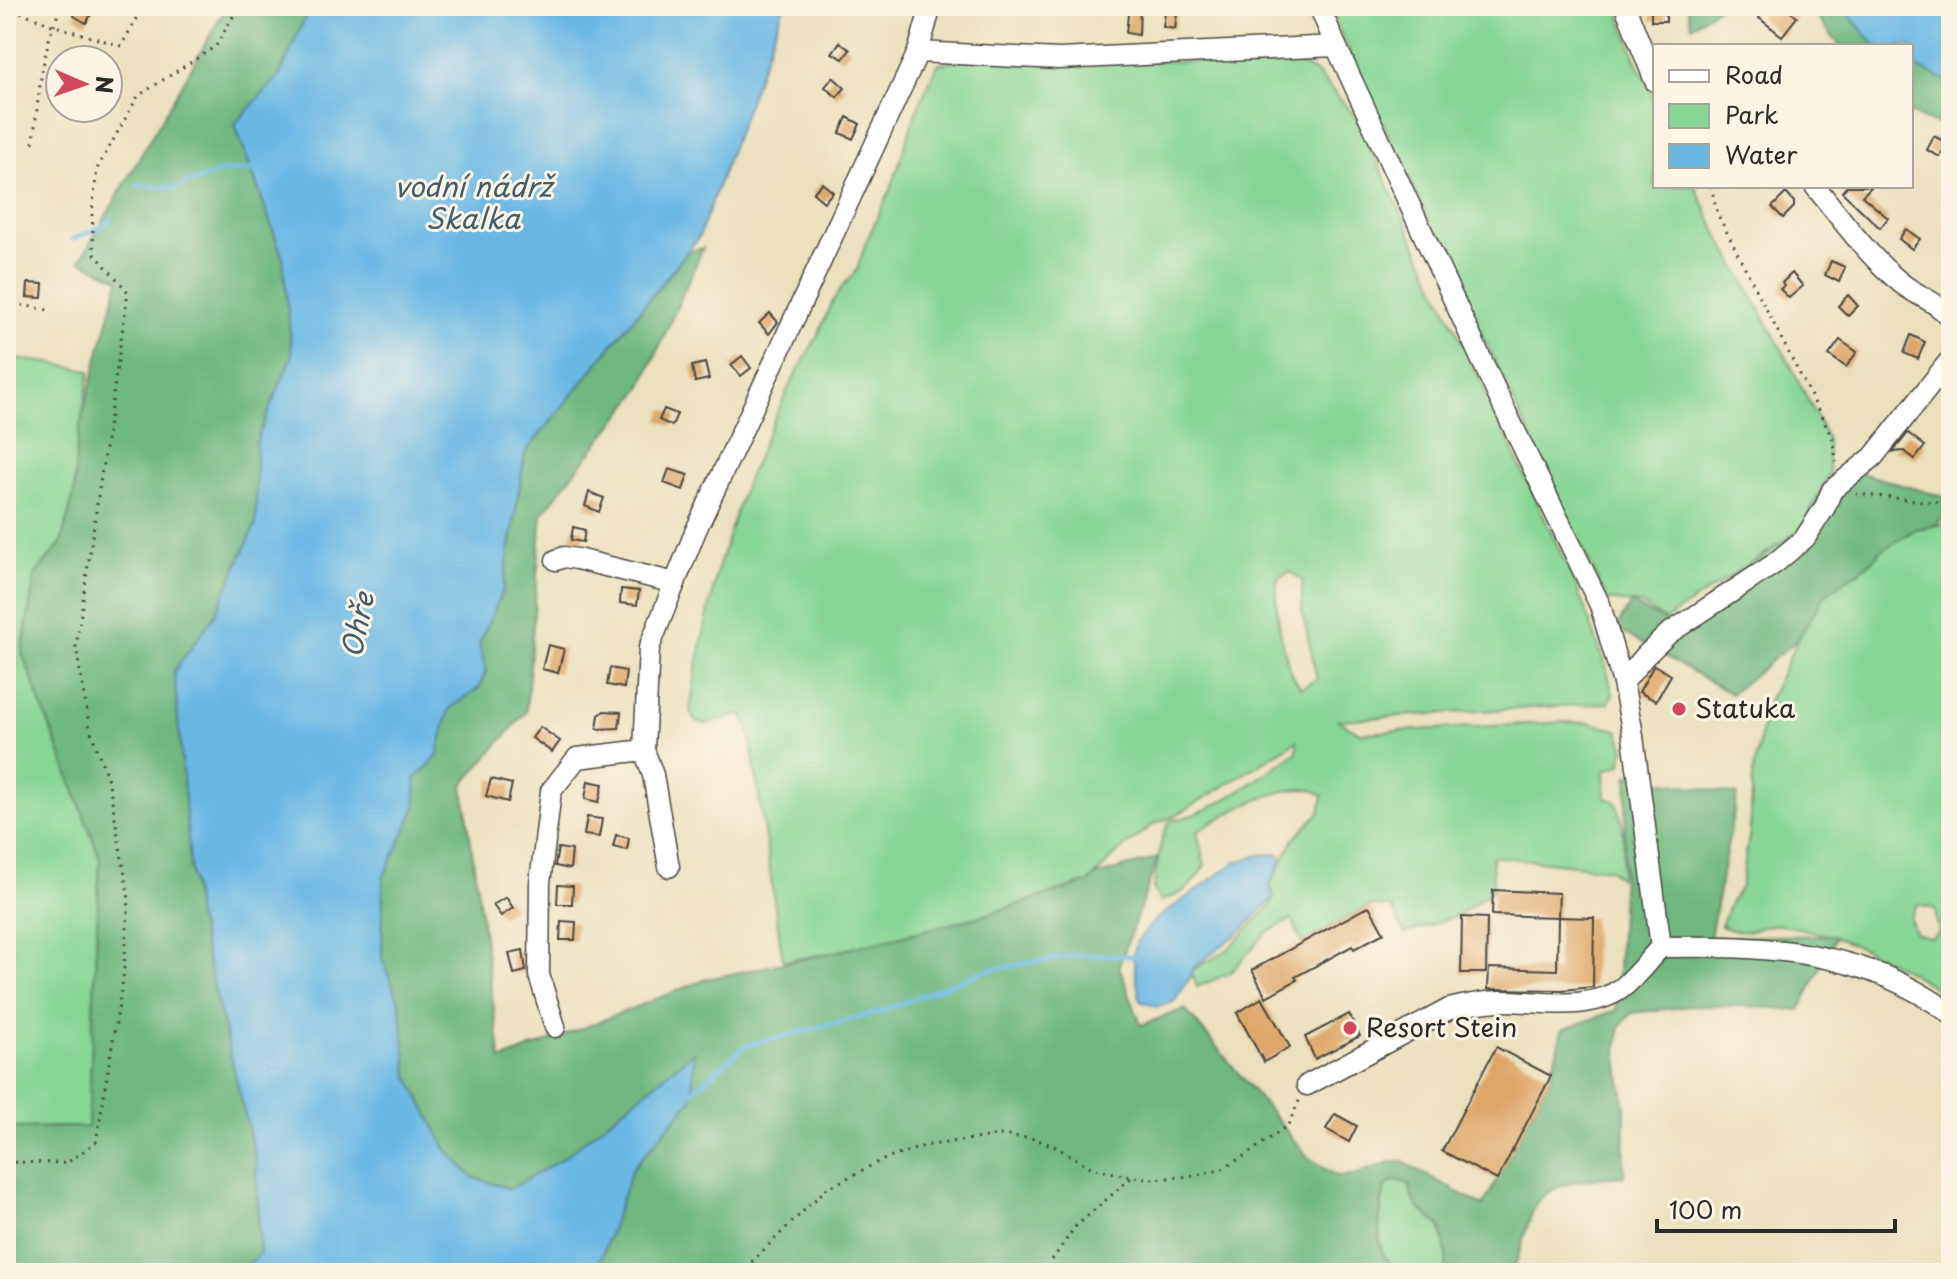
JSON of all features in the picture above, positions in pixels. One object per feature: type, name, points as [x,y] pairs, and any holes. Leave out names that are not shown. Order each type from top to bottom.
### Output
[{"type":"street","points":[[669,867],[653,775],[644,750],[649,648],[696,530],[918,52],[931,6]]},
{"type":"street","points":[[1319,6],[1503,406],[1600,605],[1623,683],[1632,729],[1661,947]]},
{"type":"street","points":[[1625,6],[1653,76]]},
{"type":"street","points":[[918,52],[1059,59],[1336,46]]},
{"type":"street","points":[[1817,188],[1855,236],[1901,283],[1945,311],[1951,319]]},
{"type":"street","points":[[1623,683],[1668,634],[1774,564],[1805,538],[1832,490],[1873,457],[1951,359]]},
{"type":"street","points":[[556,560],[564,557],[577,559],[675,583]]},
{"type":"street","points":[[555,1027],[539,975],[540,883],[551,791],[577,758],[644,750]]},
{"type":"street","points":[[1307,1085],[1449,1009],[1498,1001],[1580,1003],[1604,998],[1622,988],[1661,947],[1769,947],[1863,967],[1904,983],[1951,1014]]},
{"type":"path","points":[[6,6],[52,25],[121,46],[144,6]]},
{"type":"path","points":[[33,143],[52,25],[62,6]]},
{"type":"path","points":[[6,1162],[67,1163],[96,1142],[123,980],[129,899],[109,783],[90,729],[76,647],[128,292],[94,253],[92,214],[97,169],[138,96],[216,46],[239,6]]},
{"type":"path","points":[[1711,188],[1718,215],[1834,441],[1836,464],[1832,490],[1951,504]]},
{"type":"path","points":[[6,302],[48,310]]},
{"type":"path","points":[[740,1273],[826,1189],[880,1161],[924,1146],[1002,1135],[1035,1139],[1092,1168],[1132,1177],[1166,1178],[1221,1170],[1288,1125],[1307,1085]]},
{"type":"path","points":[[1043,1273],[1075,1227],[1132,1177]]},
{"type":"green space","points":[[227,6],[310,6],[280,75],[235,125],[283,258],[292,355],[256,442],[256,524],[215,615],[174,671],[197,917],[256,1161],[260,1255],[237,1273],[6,1273],[6,1128],[88,1127],[100,858],[22,653],[35,575],[61,543],[74,494],[81,421],[119,279],[80,261]]},
{"type":"green space","points":[[1340,6],[1617,6],[1653,97],[1653,188],[1696,188],[1827,438],[1829,474],[1801,529],[1665,620],[1641,604],[1607,600],[1335,21]]},
{"type":"green space","points":[[1687,6],[1720,6],[1692,26]]},
{"type":"green space","points":[[1808,6],[1841,6],[1874,44],[1838,44]]},
{"type":"green space","points":[[967,58],[1204,62],[1291,60],[1317,73],[1356,117],[1575,583],[1605,663],[1613,694],[1609,703],[1338,720],[1360,733],[1565,722],[1591,723],[1618,730],[1624,746],[1622,764],[1605,770],[1606,798],[1615,801],[1623,829],[1620,878],[1610,869],[1492,856],[1493,890],[1459,915],[1405,934],[1391,907],[1369,906],[1302,943],[1292,919],[1266,933],[1230,973],[1197,987],[1191,971],[1227,950],[1270,907],[1274,895],[1270,885],[1294,839],[1320,812],[1323,796],[1311,790],[1296,789],[1278,793],[1241,807],[1197,832],[1205,865],[1187,889],[1160,901],[1153,888],[1160,845],[1166,829],[1170,821],[1204,810],[1252,783],[1297,752],[1297,741],[1175,816],[1154,824],[1117,853],[1089,882],[978,917],[836,952],[783,961],[749,728],[742,714],[706,724],[695,721],[690,711],[696,670],[717,572],[745,484],[831,304],[857,270],[866,242],[892,186],[916,111],[938,64]],"holes":[[[1290,572],[1302,580],[1302,610],[1317,679],[1301,688],[1289,667],[1285,652],[1278,619],[1277,589],[1278,578]]]},
{"type":"green space","points":[[1913,66],[1951,82],[1951,130],[1913,115]]},
{"type":"green space","points":[[703,248],[640,390],[542,514],[526,712],[463,785],[501,1060],[707,979],[836,952],[978,917],[1089,882],[1095,876],[1158,858],[1119,966],[1141,1025],[1185,1009],[1308,1157],[1337,1176],[1354,1175],[1390,1162],[1403,1162],[1483,1206],[1551,1076],[1562,1030],[1616,1010],[1628,775],[1737,795],[1710,937],[1835,937],[1800,1010],[1693,1006],[1632,1013],[1620,1027],[1617,1049],[1625,1111],[1624,1176],[1578,1181],[1545,1195],[1534,1208],[1512,1273],[1446,1273],[1446,1252],[1440,1225],[1416,1204],[1410,1185],[1398,1182],[1385,1187],[1379,1229],[1384,1256],[1400,1273],[596,1273],[632,1169],[692,1099],[693,1053],[562,1159],[510,1189],[472,1177],[446,1149],[408,1076],[400,1004],[382,959],[383,878],[416,807],[415,779],[437,757],[449,709],[479,688],[486,671],[479,644],[503,590],[525,453],[688,251]]},
{"type":"green space","points":[[6,358],[90,371],[76,451],[74,494],[61,543],[35,576],[22,653],[100,858],[88,1127],[6,1128]]},
{"type":"green space","points":[[1847,469],[1951,499],[1951,512],[1935,525],[1916,529],[1881,551],[1865,567],[1825,595],[1798,639],[1731,694],[1616,628],[1631,603],[1677,628],[1731,578],[1801,529],[1819,495]]},
{"type":"green space","points":[[1951,523],[1951,999],[1891,962],[1827,935],[1781,925],[1748,931],[1721,926],[1730,903],[1741,887],[1750,831],[1753,773],[1767,703],[1799,637],[1824,595],[1865,567],[1881,551],[1916,529]],"holes":[[[1917,904],[1935,909],[1939,933],[1931,938],[1915,933],[1910,919]]]},
{"type":"green space","points":[[1404,1181],[1410,1185],[1413,1199],[1420,1209],[1440,1225],[1446,1252],[1446,1273],[1400,1273],[1383,1253],[1379,1229],[1385,1187],[1390,1182]]},
{"type":"water","name":"vodní nádrž Skalka","points":[[310,6],[784,6],[699,237],[525,453],[503,590],[479,644],[486,671],[479,688],[449,709],[437,757],[415,779],[416,807],[383,879],[382,959],[400,1004],[408,1076],[446,1149],[472,1177],[510,1189],[562,1159],[694,1052],[692,1099],[632,1169],[596,1273],[237,1273],[260,1254],[256,1161],[197,917],[174,671],[215,615],[256,524],[256,442],[292,355],[283,258],[235,124],[280,75]]},
{"type":"water","points":[[1841,6],[1951,6],[1951,82],[1913,66],[1913,44],[1874,44]]},
{"type":"water","points":[[1277,854],[1283,858],[1270,885],[1274,898],[1242,930],[1191,970],[1192,975],[1174,1002],[1157,1007],[1140,1001],[1133,956],[1137,941],[1155,920],[1236,862],[1259,855]]},
{"type":"building","points":[[80,6],[96,6],[86,23],[74,16]]},
{"type":"building","points":[[1129,6],[1140,6],[1139,35],[1126,33]]},
{"type":"building","points":[[1166,6],[1178,6],[1175,29],[1163,27]]},
{"type":"building","points":[[1651,6],[1666,6],[1666,21],[1651,21]]},
{"type":"building","points":[[1768,6],[1783,6],[1797,17],[1782,36],[1759,18]]},
{"type":"building","points":[[840,42],[850,50],[843,59],[832,53]]},
{"type":"building","points":[[833,77],[845,88],[837,97],[825,87]]},
{"type":"building","points":[[847,117],[860,124],[853,139],[840,133]]},
{"type":"building","points":[[1934,136],[1947,143],[1940,157],[1927,150]]},
{"type":"building","points":[[822,183],[833,192],[824,202],[813,193]]},
{"type":"building","points":[[1845,188],[1870,188],[1862,196],[1888,218],[1880,228],[1842,192]]},
{"type":"building","points":[[1786,193],[1794,202],[1794,207],[1783,218],[1772,207]]},
{"type":"building","points":[[1906,229],[1920,239],[1912,249],[1899,239]]},
{"type":"building","points":[[1831,261],[1845,267],[1839,282],[1825,275]]},
{"type":"building","points":[[1792,273],[1803,286],[1789,298],[1780,289]]},
{"type":"building","points":[[28,283],[43,284],[42,298],[27,297]]},
{"type":"building","points":[[1848,295],[1858,306],[1848,316],[1838,306]]},
{"type":"building","points":[[770,313],[778,322],[769,334],[759,323]]},
{"type":"building","points":[[1911,335],[1925,342],[1918,359],[1904,353]]},
{"type":"building","points":[[1840,340],[1857,352],[1846,367],[1829,355]]},
{"type":"building","points":[[742,356],[751,368],[741,376],[731,365]]},
{"type":"building","points":[[705,363],[709,379],[695,382],[692,366]]},
{"type":"building","points":[[664,409],[677,414],[672,426],[659,420]]},
{"type":"building","points":[[1908,433],[1925,446],[1915,459],[1904,451],[1893,452]]},
{"type":"building","points":[[669,469],[688,475],[683,490],[664,483]]},
{"type":"building","points":[[589,492],[604,498],[599,512],[585,506]]},
{"type":"building","points":[[573,527],[585,530],[583,542],[571,540]]},
{"type":"building","points":[[621,589],[639,591],[637,605],[620,603]]},
{"type":"building","points":[[548,645],[564,649],[558,673],[542,669]]},
{"type":"building","points":[[1654,665],[1671,675],[1656,701],[1639,692]]},
{"type":"building","points":[[610,668],[626,671],[624,688],[607,685]]},
{"type":"building","points":[[604,711],[621,712],[619,728],[597,729],[599,715]]},
{"type":"building","points":[[540,727],[560,741],[552,752],[532,738]]},
{"type":"building","points":[[491,779],[512,784],[508,802],[486,796]]},
{"type":"building","points":[[588,781],[603,784],[599,802],[585,799]]},
{"type":"building","points":[[587,817],[602,819],[599,837],[584,835]]},
{"type":"building","points":[[616,835],[629,838],[627,850],[613,847]]},
{"type":"building","points":[[558,848],[572,850],[570,869],[555,866]]},
{"type":"building","points":[[558,885],[573,886],[572,904],[557,904]]},
{"type":"building","points":[[1493,890],[1559,893],[1558,917],[1492,915]]},
{"type":"building","points":[[506,897],[513,908],[501,916],[493,905]]},
{"type":"building","points":[[1369,906],[1384,933],[1354,949],[1352,946],[1295,977],[1297,980],[1266,997],[1252,970]]},
{"type":"building","points":[[1462,917],[1487,918],[1486,973],[1461,973]]},
{"type":"building","points":[[1558,917],[1594,918],[1593,987],[1562,990],[1488,989],[1489,968],[1557,970]]},
{"type":"building","points":[[561,921],[576,922],[575,940],[560,940]]},
{"type":"building","points":[[523,950],[526,971],[514,974],[509,953]]},
{"type":"building","points":[[1262,998],[1290,1047],[1264,1062],[1237,1013]]},
{"type":"building","points":[[1349,1014],[1360,1036],[1315,1059],[1305,1037]]},
{"type":"building","points":[[1496,1047],[1551,1076],[1497,1180],[1442,1151]]},
{"type":"building","points":[[1335,1114],[1357,1126],[1349,1142],[1326,1129]]},
{"type":"waterway","points":[[138,185],[176,188],[220,172],[258,169]]},
{"type":"waterway","points":[[73,239],[111,219]]},
{"type":"waterway","points":[[689,1094],[745,1046],[879,1012],[987,970],[1077,955],[1133,956]]},
{"type":"place","name":"Statuka","points":[[1679,709]]},
{"type":"place","name":"Resort Stein","points":[[1350,1028]]},
{"type":"water label","name":"Ohře","points":[[358,625]]}]
